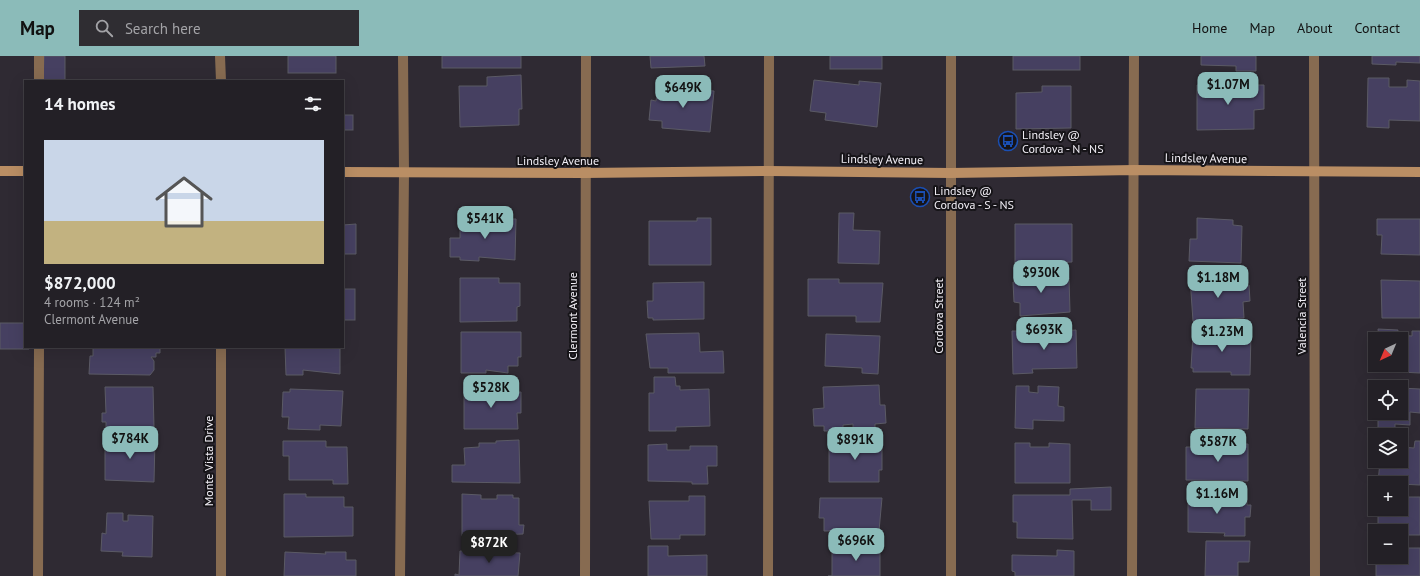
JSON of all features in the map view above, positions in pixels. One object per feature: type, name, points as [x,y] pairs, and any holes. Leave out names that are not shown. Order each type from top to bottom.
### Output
[{"type":"street","points":[[39,56],[39,80]]},
{"type":"street","points":[[220,56],[221,80]]},
{"type":"street","points":[[400,576],[404,172],[403,56]]},
{"type":"street","name":"Clermont Avenue","points":[[585,576],[584,173],[586,56]]},
{"type":"street","points":[[768,576],[769,56]]},
{"type":"street","name":"Cordova Street","points":[[951,56],[951,576]]},
{"type":"street","points":[[1132,576],[1134,56]]},
{"type":"street","name":"Valencia Street","points":[[1314,56],[1315,576]]},
{"type":"street","name":"Lindsley Avenue","points":[[344,172],[584,173],[769,171],[950,173],[1134,170],[1420,172]]},
{"type":"street","points":[[0,171],[24,171]]},
{"type":"street","points":[[38,576],[39,348]]},
{"type":"street","name":"Monte Vista Drive","points":[[221,576],[222,348]]},
{"type":"building","points":[[44,56],[65,56],[65,80],[43,80]]},
{"type":"building","points":[[288,56],[336,56],[336,73],[288,73]]},
{"type":"building","points":[[442,56],[521,56],[521,68],[442,68]]},
{"type":"building","points":[[650,56],[704,56],[705,66],[651,68]]},
{"type":"building","points":[[830,56],[882,56],[882,69],[830,69]]},
{"type":"building","points":[[1013,56],[1080,56],[1080,70],[1013,70]]},
{"type":"building","points":[[1201,56],[1256,56],[1256,71],[1236,71],[1236,66],[1201,65]]},
{"type":"building","points":[[1372,56],[1420,56],[1420,63],[1396,62],[1396,65],[1372,64]]},
{"type":"building","points":[[521,75],[522,109],[519,109],[519,125],[460,127],[459,86],[487,86],[487,77]]},
{"type":"building","points":[[1368,78],[1389,78],[1389,87],[1407,87],[1407,80],[1420,81],[1420,121],[1389,120],[1389,128],[1367,127]]},
{"type":"building","points":[[814,80],[859,85],[859,81],[881,83],[877,127],[825,120],[826,113],[810,111]]},
{"type":"building","points":[[1197,85],[1264,85],[1264,109],[1254,110],[1254,129],[1197,130]]},
{"type":"building","points":[[658,86],[714,91],[710,132],[662,128],[662,121],[649,120],[651,100],[656,101]]},
{"type":"building","points":[[1042,86],[1071,86],[1071,128],[1016,129],[1016,93],[1042,92]]},
{"type":"building","points":[[344,115],[353,115],[353,130],[344,130]]},
{"type":"building","points":[[839,213],[854,213],[853,230],[880,231],[879,264],[838,263]]},
{"type":"building","points":[[460,217],[488,217],[488,224],[499,224],[499,219],[516,219],[515,260],[479,257],[479,261],[460,260],[460,257],[450,257],[450,238],[460,238]]},
{"type":"building","points":[[697,218],[711,218],[711,265],[649,265],[649,221],[697,221]]},
{"type":"building","points":[[1197,218],[1233,220],[1233,225],[1242,226],[1241,263],[1189,261],[1190,239],[1197,239]]},
{"type":"building","points":[[1377,219],[1420,219],[1420,255],[1381,254],[1382,235],[1377,235]]},
{"type":"building","points":[[356,224],[356,254],[344,254],[344,225]]},
{"type":"building","points":[[1015,224],[1072,224],[1072,262],[1015,264]]},
{"type":"building","points":[[1036,268],[1036,280],[1069,278],[1070,312],[1020,316],[1020,303],[1014,302],[1013,282],[1020,281],[1020,269]]},
{"type":"building","points":[[1211,277],[1212,282],[1244,280],[1244,285],[1249,285],[1250,301],[1243,302],[1244,318],[1193,321],[1190,278]]},
{"type":"building","points":[[460,278],[499,278],[499,283],[520,283],[520,306],[517,307],[517,321],[460,322]]},
{"type":"building","points":[[808,279],[839,279],[839,283],[883,283],[880,322],[856,322],[856,316],[808,316]]},
{"type":"building","points":[[1381,280],[1420,281],[1420,318],[1382,318]]},
{"type":"building","points":[[704,282],[704,319],[653,320],[653,318],[648,318],[647,301],[653,301],[653,283]]},
{"type":"building","points":[[344,289],[355,289],[355,320],[344,320]]},
{"type":"building","points":[[0,323],[24,323],[24,348],[29,349],[0,349]]},
{"type":"building","points":[[1378,329],[1398,330],[1398,332],[1378,332]]},
{"type":"building","points":[[1076,330],[1077,368],[1032,369],[1033,373],[1013,374],[1012,331],[1031,331],[1031,333]]},
{"type":"building","points":[[1412,331],[1420,331],[1420,373],[1400,372],[1408,372],[1408,336],[1412,336]]},
{"type":"building","points":[[461,332],[521,332],[521,357],[518,357],[518,366],[508,366],[508,373],[486,370],[486,373],[461,373]]},
{"type":"building","points":[[699,333],[700,352],[723,351],[724,373],[668,373],[668,368],[650,368],[646,334]]},
{"type":"building","points":[[1230,333],[1251,333],[1250,375],[1231,375],[1231,372],[1193,372],[1193,368],[1191,368],[1193,334],[1230,335]]},
{"type":"building","points":[[826,334],[880,336],[878,374],[862,373],[862,368],[825,366]]},
{"type":"building","points":[[93,348],[160,348],[160,353],[156,353],[156,357],[151,357],[154,361],[154,370],[150,375],[89,374],[90,356],[93,356]]},
{"type":"building","points":[[285,348],[340,348],[340,374],[303,370],[303,375],[286,375]]},
{"type":"building","points":[[654,377],[675,377],[676,386],[680,386],[680,390],[709,389],[710,426],[676,427],[676,431],[649,431],[649,393],[654,393]]},
{"type":"building","points":[[879,385],[880,405],[885,405],[886,423],[875,424],[875,429],[853,430],[853,424],[843,425],[843,431],[824,431],[824,426],[814,426],[813,409],[824,408],[823,387]]},
{"type":"building","points":[[494,386],[494,393],[521,392],[521,413],[517,413],[518,429],[464,429],[464,387]]},
{"type":"building","points":[[1016,386],[1029,386],[1029,392],[1038,393],[1038,386],[1059,387],[1058,406],[1064,407],[1064,421],[1033,420],[1033,429],[1015,428]]},
{"type":"building","points":[[105,387],[153,387],[154,428],[106,429],[106,422],[102,422],[102,413],[106,413]]},
{"type":"building","points":[[1408,388],[1420,389],[1420,413],[1410,412],[1410,425],[1395,424],[1395,428],[1378,428],[1378,420],[1408,420]]},
{"type":"building","points":[[290,389],[343,391],[341,426],[320,425],[320,430],[288,429],[289,417],[282,417],[283,392],[290,392]]},
{"type":"building","points":[[1196,389],[1249,389],[1248,429],[1195,428]]},
{"type":"building","points":[[105,438],[155,439],[154,482],[105,480]]},
{"type":"building","points":[[879,438],[878,448],[882,448],[882,470],[879,470],[879,482],[829,482],[829,443],[857,443],[857,439]]},
{"type":"building","points":[[519,440],[520,483],[452,482],[452,465],[465,465],[464,448],[479,447],[479,443],[496,443],[496,441]]},
{"type":"building","points":[[283,441],[326,441],[326,447],[347,447],[348,484],[333,484],[333,480],[289,480],[289,456],[283,456]]},
{"type":"building","points":[[1415,441],[1420,441],[1420,485],[1408,484],[1408,476],[1379,476],[1379,468],[1408,468],[1408,448],[1414,448]]},
{"type":"building","points":[[1015,443],[1030,443],[1030,447],[1049,447],[1049,443],[1070,444],[1070,483],[1015,483]]},
{"type":"building","points":[[667,444],[667,450],[690,450],[690,446],[717,446],[717,466],[707,466],[708,484],[648,481],[648,445]]},
{"type":"building","points":[[1200,444],[1248,444],[1248,481],[1186,480],[1186,447],[1200,447]]},
{"type":"building","points":[[1111,487],[1111,510],[1091,510],[1091,500],[1072,500],[1073,539],[1017,538],[1017,522],[1013,522],[1013,495],[1070,495],[1070,489]]},
{"type":"building","points":[[284,494],[306,494],[306,497],[344,497],[344,507],[353,507],[353,536],[284,537]]},
{"type":"building","points":[[462,494],[481,495],[481,499],[497,499],[497,495],[513,495],[513,498],[519,498],[519,525],[524,525],[523,534],[462,536]]},
{"type":"building","points":[[1188,494],[1206,494],[1206,499],[1247,499],[1247,505],[1251,505],[1250,517],[1245,517],[1245,536],[1224,536],[1225,533],[1188,532]]},
{"type":"building","points":[[689,496],[705,496],[705,535],[680,535],[680,539],[651,539],[649,501],[689,501]]},
{"type":"building","points":[[1408,497],[1420,497],[1420,535],[1408,535],[1408,524],[1378,524],[1378,516],[1408,516]]},
{"type":"building","points":[[820,498],[882,498],[879,531],[824,531],[824,518],[819,518]]},
{"type":"building","points":[[107,513],[123,513],[123,521],[128,521],[128,515],[153,516],[152,557],[122,556],[123,552],[101,551],[102,533],[106,534]]},
{"type":"building","points":[[1206,541],[1250,541],[1249,562],[1238,562],[1238,576],[1205,576]]},
{"type":"building","points":[[648,546],[668,546],[668,556],[707,555],[707,576],[648,576]]},
{"type":"building","points":[[880,548],[880,576],[832,576],[832,549]]},
{"type":"building","points":[[1408,548],[1420,548],[1420,576],[1376,576],[1376,564],[1408,564]]},
{"type":"building","points":[[1057,550],[1074,551],[1074,576],[1015,576],[1015,572],[1012,571],[1012,555],[1057,556]]},
{"type":"building","points":[[460,551],[520,553],[518,576],[455,576],[455,574],[459,575]]},
{"type":"building","points":[[285,552],[326,554],[325,552],[346,552],[346,560],[356,560],[356,576],[284,576]]},
{"type":"place","name":"Lindsley @ Cordova - N - NS","points":[[1008,141]]},
{"type":"place","name":"Lindsley @ Cordova - S - NS","points":[[920,197]]}]
